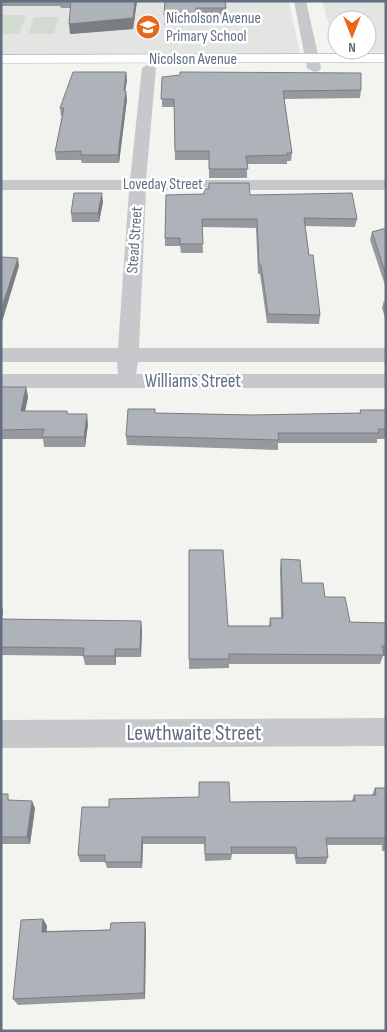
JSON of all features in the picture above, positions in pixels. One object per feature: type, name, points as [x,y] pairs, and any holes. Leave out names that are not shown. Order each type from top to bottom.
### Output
[{"type":"main road","name":"Nicolson Avenue","points":[[1,68],[149,68],[314,63],[386,58]]},
{"type":"main road","name":"Nicolson Avenue","points":[[1,59],[314,63],[386,68]]},
{"type":"street","points":[[300,1],[314,63]]},
{"type":"street","name":"Stead Street","points":[[127,381],[138,184],[149,68]]},
{"type":"street","name":"Loveday Street","points":[[1,185],[386,185]]},
{"type":"street","name":"Williams Street","points":[[1,355],[386,355]]},
{"type":"street","name":"Williams Street","points":[[1,382],[386,381]]},
{"type":"street","name":"Lewthwaite Street","points":[[1,734],[386,732]]},
{"type":"shaded area","name":"Nicholson Avenue Primary School","points":[[1,1],[289,1],[300,54],[1,54]]},
{"type":"shaded area","points":[[322,1],[386,1],[386,52],[377,52],[377,10],[327,10],[327,18]]},
{"type":"shaded area","points":[[2,15],[26,15],[19,34],[1,34]]},
{"type":"shaded area","points":[[34,17],[59,17],[54,34],[29,34]]},
{"type":"building","points":[[71,1],[135,1],[133,18],[69,24]]},
{"type":"building","points":[[165,1],[225,1],[226,8],[196,8],[196,15],[164,15]]},
{"type":"building","points":[[73,72],[126,72],[124,91],[126,91],[118,155],[81,155],[81,151],[55,152],[64,108],[60,108]]},
{"type":"building","points":[[180,72],[361,73],[361,90],[283,91],[292,153],[287,153],[288,155],[246,156],[248,169],[209,169],[209,151],[175,151],[174,99],[161,99],[162,77],[180,75]]},
{"type":"building","points":[[209,183],[249,183],[250,195],[352,193],[357,219],[304,218],[309,255],[313,255],[320,315],[268,314],[261,265],[259,265],[257,219],[202,219],[203,244],[180,244],[180,238],[165,238],[166,195],[204,194],[204,189],[209,189]]},
{"type":"building","points":[[74,193],[102,193],[98,213],[71,213]]},
{"type":"building","points":[[386,228],[386,275],[372,232]]},
{"type":"building","points":[[1,257],[18,258],[1,310]]},
{"type":"building","points":[[1,387],[26,387],[21,411],[67,411],[67,414],[87,414],[84,437],[42,437],[44,429],[1,430]]},
{"type":"building","points":[[128,409],[155,409],[155,413],[252,415],[361,413],[360,410],[386,410],[386,429],[378,429],[379,433],[278,433],[279,440],[126,436]]},
{"type":"building","points":[[189,550],[223,550],[228,626],[271,626],[270,618],[283,618],[281,559],[300,560],[302,583],[323,583],[325,597],[345,597],[350,622],[386,623],[386,646],[382,646],[384,655],[229,654],[229,659],[189,659]]},
{"type":"building","points":[[1,619],[141,621],[140,649],[115,649],[115,656],[83,656],[84,648],[1,647]]},
{"type":"building","points":[[199,782],[229,782],[230,802],[355,801],[354,795],[376,795],[375,788],[386,788],[386,843],[385,838],[326,838],[328,857],[297,858],[296,847],[231,847],[232,854],[205,854],[205,837],[142,837],[141,862],[105,862],[105,855],[78,855],[82,807],[109,807],[109,799],[199,797]]},
{"type":"building","points":[[1,794],[8,794],[8,800],[32,801],[27,837],[1,837]]},
{"type":"building","points":[[43,919],[42,932],[110,930],[111,923],[145,922],[144,993],[13,999],[21,920]]},
{"type":"place","name":"Nicholson Avenue Primary School","points":[[148,27]]}]
